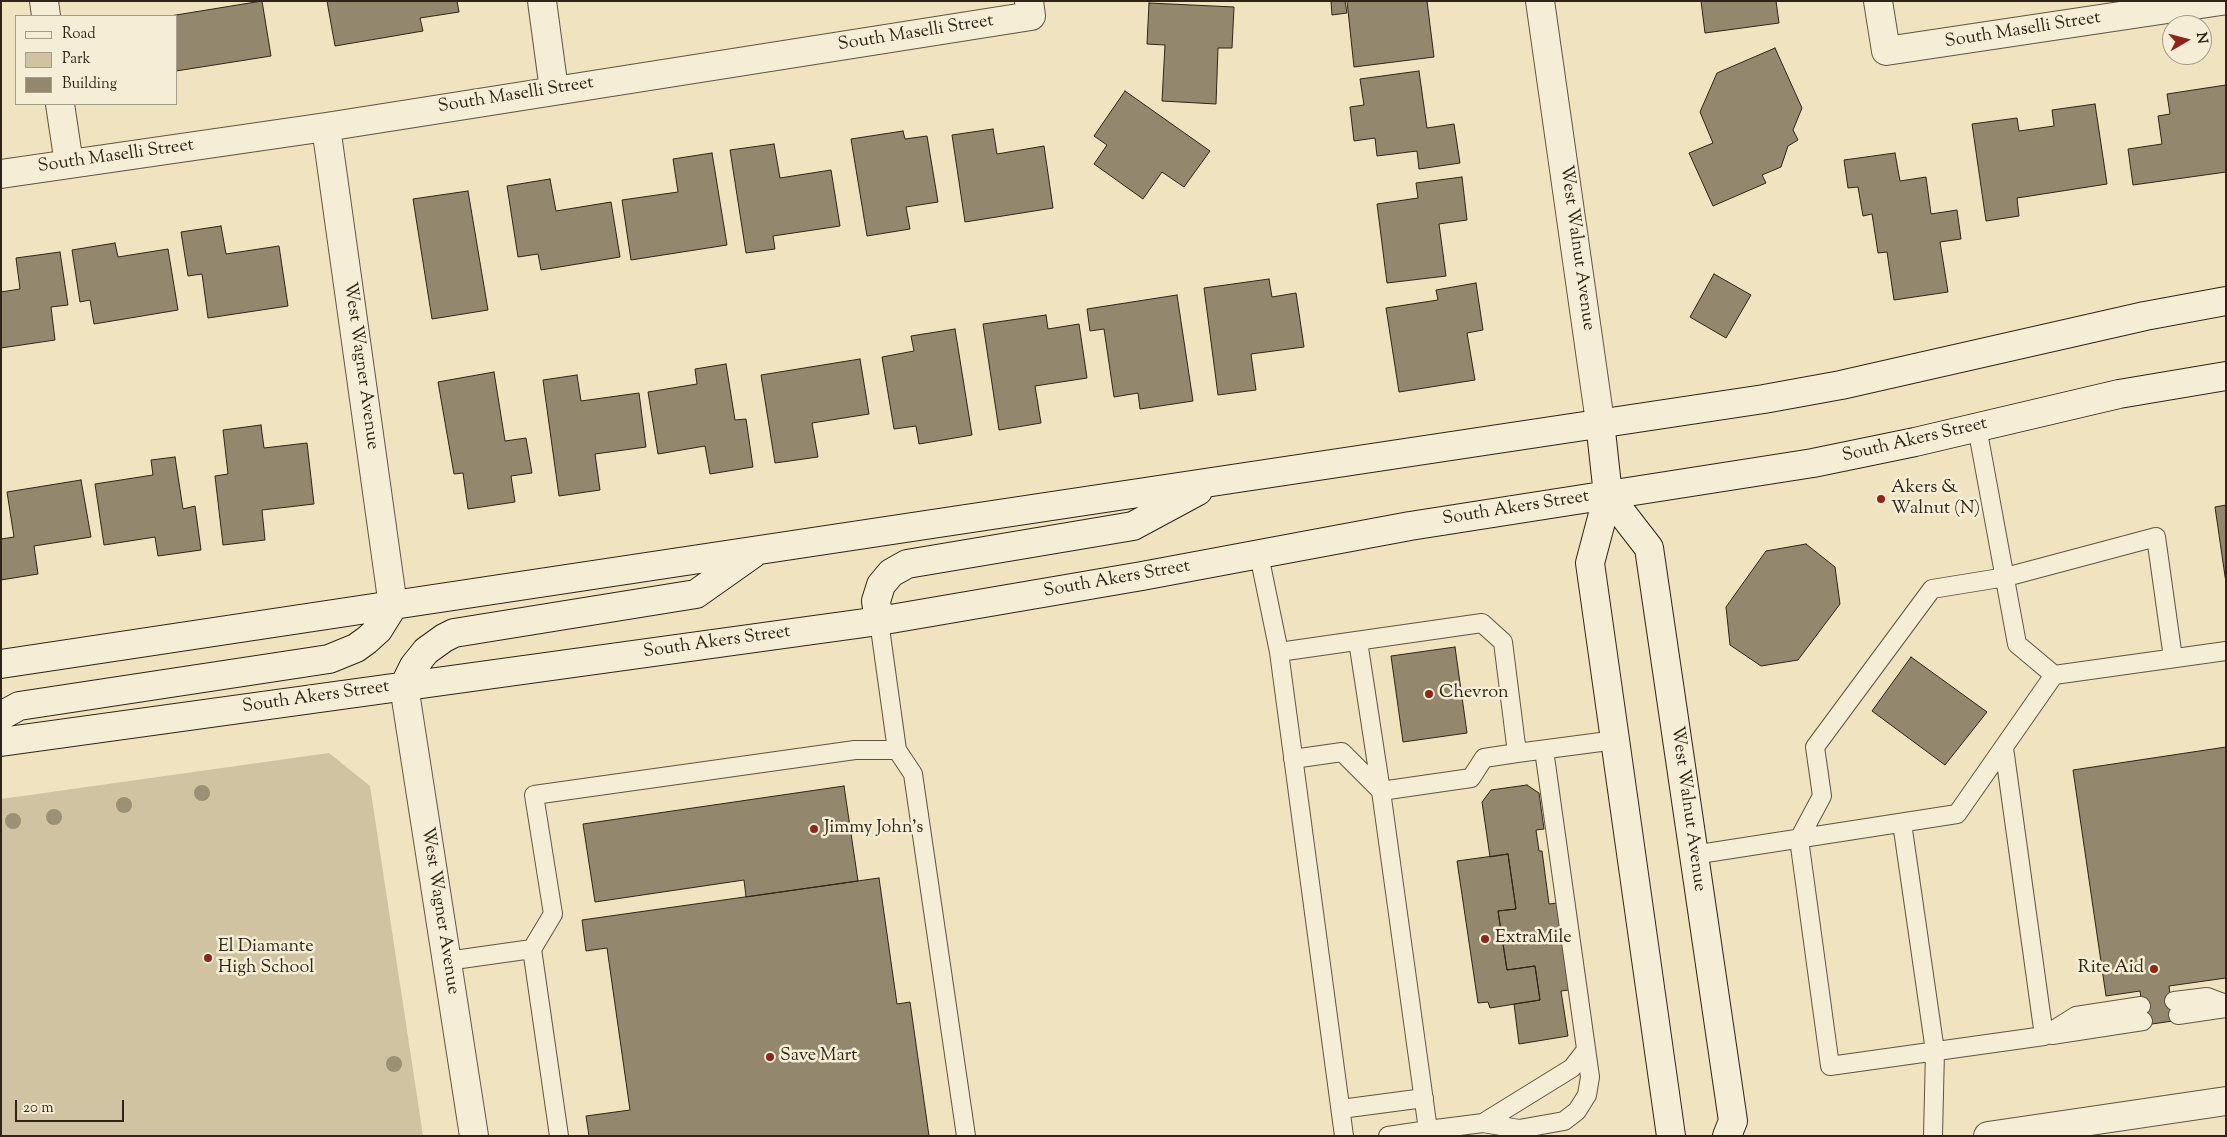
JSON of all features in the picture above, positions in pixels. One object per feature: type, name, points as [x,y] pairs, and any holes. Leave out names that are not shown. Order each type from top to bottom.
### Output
[{"type":"main road","points":[[44,1],[46,15]]},
{"type":"main road","points":[[542,1],[554,90]]},
{"type":"main road","name":"West Walnut Avenue","points":[[1540,1],[1600,422],[1608,495],[1590,563],[1672,1136]]},
{"type":"main road","name":"South Maselli Street","points":[[1878,1],[1886,52],[2220,1]]},
{"type":"main road","name":"South Maselli Street","points":[[1,174],[326,127],[1030,9]]},
{"type":"main road","points":[[60,105],[69,164]]},
{"type":"main road","name":"West Wagner Avenue","points":[[326,127],[393,606]]},
{"type":"main road","points":[[1,664],[1214,482],[1600,422],[1674,413],[1831,387],[2145,316],[2226,300]]},
{"type":"main road","name":"South Akers Street","points":[[1,742],[879,621],[1259,555],[1410,526],[1813,463],[2119,394],[2226,376]]},
{"type":"main road","points":[[879,621],[876,601],[881,585],[891,573],[907,564],[1133,526],[1214,482]]},
{"type":"main road","name":"West Walnut Avenue","points":[[1608,495],[1650,548],[1733,1121],[1727,1136]]},
{"type":"main road","points":[[404,686],[414,666],[426,651],[454,633],[696,594],[757,550]]},
{"type":"main road","points":[[1,716],[19,706],[328,659],[350,651],[367,640],[378,630],[393,606]]},
{"type":"main road","name":"West Wagner Avenue","points":[[404,686],[474,1136]]},
{"type":"main road","points":[[1988,1136],[2226,1101]]},
{"type":"lane","points":[[1978,427],[2017,644],[2054,675]]},
{"type":"lane","points":[[2142,1013],[2076,1016],[2044,1036],[1830,1066],[1799,839],[1822,796],[1815,746],[1932,589],[2006,577],[2156,537],[2173,658]]},
{"type":"lane","points":[[1259,555],[1279,652],[1344,1136]]},
{"type":"lane","points":[[879,621],[897,750],[913,774],[966,1136]]},
{"type":"lane","points":[[1279,652],[1482,622],[1503,642],[1518,753]]},
{"type":"lane","points":[[1358,641],[1381,791],[1428,1130]]},
{"type":"lane","points":[[1693,855],[1957,814],[2054,675],[2226,651]]},
{"type":"lane","points":[[1381,791],[1471,778],[1484,758],[1616,740]]},
{"type":"lane","points":[[2004,748],[2044,1036]]},
{"type":"lane","points":[[559,1136],[532,949],[553,914],[534,795],[855,750],[897,750]]},
{"type":"lane","points":[[1388,1136],[1483,1124],[1520,1129],[1564,1121],[1578,1111],[1587,1095],[1590,1077],[1544,750]]},
{"type":"lane","points":[[1293,758],[1342,752],[1381,791]]},
{"type":"lane","points":[[1902,822],[1935,1052],[1933,1136]]},
{"type":"lane","points":[[447,961],[532,949]]},
{"type":"lane","points":[[2226,1004],[2207,997],[2176,1008],[2226,1008]]},
{"type":"lane","points":[[1483,1124],[1572,1068],[1586,1050]]},
{"type":"lane","points":[[1340,1109],[1424,1098]]},
{"type":"green space","name":"El Diamante High School","points":[[329,753],[370,786],[423,1136],[1,1136],[1,799]]},
{"type":"building","points":[[262,1],[271,56],[178,71],[178,15],[176,15]]},
{"type":"building","points":[[327,1],[457,1],[459,12],[420,18],[423,31],[335,46]]},
{"type":"building","points":[[1331,1],[1345,1],[1347,13],[1332,15]]},
{"type":"building","points":[[1347,1],[1427,1],[1434,57],[1354,67]]},
{"type":"building","points":[[1701,1],[1776,1],[1779,23],[1705,33]]},
{"type":"building","points":[[1149,3],[1234,7],[1232,48],[1218,48],[1216,104],[1162,101],[1165,45],[1147,44]]},
{"type":"building","points":[[1775,48],[1802,108],[1793,130],[1798,140],[1788,146],[1781,167],[1762,175],[1766,183],[1713,206],[1689,153],[1713,143],[1700,112],[1717,73]]},
{"type":"building","points":[[1419,71],[1427,128],[1454,124],[1460,163],[1419,169],[1417,151],[1377,156],[1375,138],[1354,141],[1350,107],[1364,105],[1360,79]]},
{"type":"building","points":[[2226,85],[2226,172],[2133,185],[2128,149],[2162,144],[2158,116],[2170,114],[2167,94]]},
{"type":"building","points":[[1125,91],[1210,151],[1184,187],[1162,172],[1143,199],[1094,164],[1107,145],[1094,136]]},
{"type":"building","points":[[2095,104],[2107,184],[2017,198],[2019,216],[1986,221],[1972,124],[2017,118],[2019,131],[2054,126],[2052,110]]},
{"type":"building","points":[[993,129],[997,154],[1044,146],[1053,208],[965,222],[952,135]]},
{"type":"building","points":[[903,131],[905,139],[927,136],[938,202],[906,207],[910,229],[867,236],[851,139]]},
{"type":"building","points":[[774,144],[780,178],[831,170],[840,226],[773,236],[775,249],[746,253],[730,150]]},
{"type":"building","points":[[712,153],[727,245],[631,260],[622,200],[678,192],[673,159]]},
{"type":"building","points":[[1895,153],[1900,181],[1926,177],[1931,214],[1957,210],[1961,239],[1940,242],[1948,292],[1894,300],[1887,252],[1878,253],[1872,214],[1863,216],[1858,187],[1848,188],[1844,160]]},
{"type":"building","points":[[1462,177],[1467,220],[1439,224],[1446,276],[1387,283],[1377,204],[1418,198],[1416,183]]},
{"type":"building","points":[[550,179],[556,211],[611,202],[620,257],[541,270],[538,254],[518,257],[507,186]]},
{"type":"building","points":[[468,191],[488,310],[432,319],[413,199]]},
{"type":"building","points":[[221,226],[226,254],[279,246],[288,306],[208,318],[202,274],[188,276],[181,232]]},
{"type":"building","points":[[115,243],[118,257],[168,249],[178,310],[94,324],[90,300],[80,302],[72,250]]},
{"type":"building","points":[[60,252],[68,305],[51,307],[55,340],[1,348],[1,292],[20,289],[16,258]]},
{"type":"building","points":[[1714,274],[1751,295],[1726,338],[1690,317]]},
{"type":"building","points":[[1269,279],[1272,297],[1296,293],[1304,347],[1251,354],[1256,390],[1218,395],[1204,288]]},
{"type":"building","points":[[1476,283],[1483,330],[1467,333],[1475,380],[1399,392],[1386,308],[1438,300],[1436,290]]},
{"type":"building","points":[[1177,295],[1193,401],[1140,409],[1138,393],[1114,397],[1104,329],[1090,331],[1087,309]]},
{"type":"building","points":[[1046,315],[1048,329],[1079,324],[1087,378],[1035,386],[1041,423],[999,430],[983,324]]},
{"type":"building","points":[[955,329],[972,435],[919,444],[916,426],[894,429],[882,357],[914,351],[911,336]]},
{"type":"building","points":[[860,359],[869,414],[812,423],[818,457],[775,463],[761,375]]},
{"type":"building","points":[[726,364],[735,420],[746,419],[753,467],[710,474],[705,446],[658,454],[648,392],[697,384],[695,369]]},
{"type":"building","points":[[494,372],[505,441],[526,438],[532,473],[511,476],[515,502],[468,509],[463,473],[454,474],[438,382]]},
{"type":"building","points":[[577,375],[581,401],[639,393],[646,447],[595,454],[600,490],[559,496],[543,380]]},
{"type":"building","points":[[261,425],[264,448],[307,443],[314,504],[262,510],[265,540],[223,545],[215,476],[228,474],[223,430]]},
{"type":"building","points":[[175,457],[183,509],[195,506],[201,550],[158,556],[155,537],[104,545],[95,484],[153,475],[151,460]]},
{"type":"building","points":[[81,480],[91,537],[34,546],[38,574],[1,580],[1,539],[14,537],[7,492]]},
{"type":"building","points":[[2226,505],[2226,583],[2215,507]]},
{"type":"building","points":[[1806,544],[1835,567],[1840,604],[1798,660],[1761,666],[1730,645],[1726,607],[1766,551]]},
{"type":"building","name":"Chevron","points":[[1455,647],[1467,733],[1403,742],[1391,656]]},
{"type":"building","points":[[1911,657],[1987,712],[1945,765],[1872,711]]},
{"type":"building","name":"Rite Aid","points":[[2226,747],[2226,978],[2169,986],[2173,1021],[2145,1025],[2140,991],[2106,996],[2073,770]]},
{"type":"building","points":[[1527,785],[1539,793],[1544,829],[1536,830],[1539,851],[1542,851],[1549,904],[1557,903],[1569,990],[1561,991],[1568,1036],[1519,1044],[1514,1004],[1540,1000],[1535,966],[1507,970],[1498,911],[1516,909],[1508,854],[1490,857],[1482,802],[1491,790]]},
{"type":"building","points":[[844,786],[858,881],[746,897],[744,880],[595,902],[583,824]]},
{"type":"building","name":"ExtraMile","points":[[1508,854],[1516,909],[1498,911],[1507,970],[1535,966],[1540,1000],[1490,1008],[1488,1002],[1478,1003],[1457,861]]},
{"type":"building","name":"Save Mart","points":[[879,878],[897,1004],[910,1002],[929,1136],[589,1136],[586,1116],[630,1110],[607,948],[586,951],[582,920]]},
{"type":"place","name":"Akers & Walnut (N)","points":[[1881,499]]},
{"type":"place","name":"Chevron","points":[[1429,694]]},
{"type":"place","name":"Jimmy John's","points":[[814,829]]},
{"type":"place","name":"ExtraMile","points":[[1485,939]]},
{"type":"place","name":"El Diamante High School","points":[[208,958]]},
{"type":"place","name":"Rite Aid","points":[[2154,969]]},
{"type":"place","name":"Save Mart","points":[[770,1057]]}]
